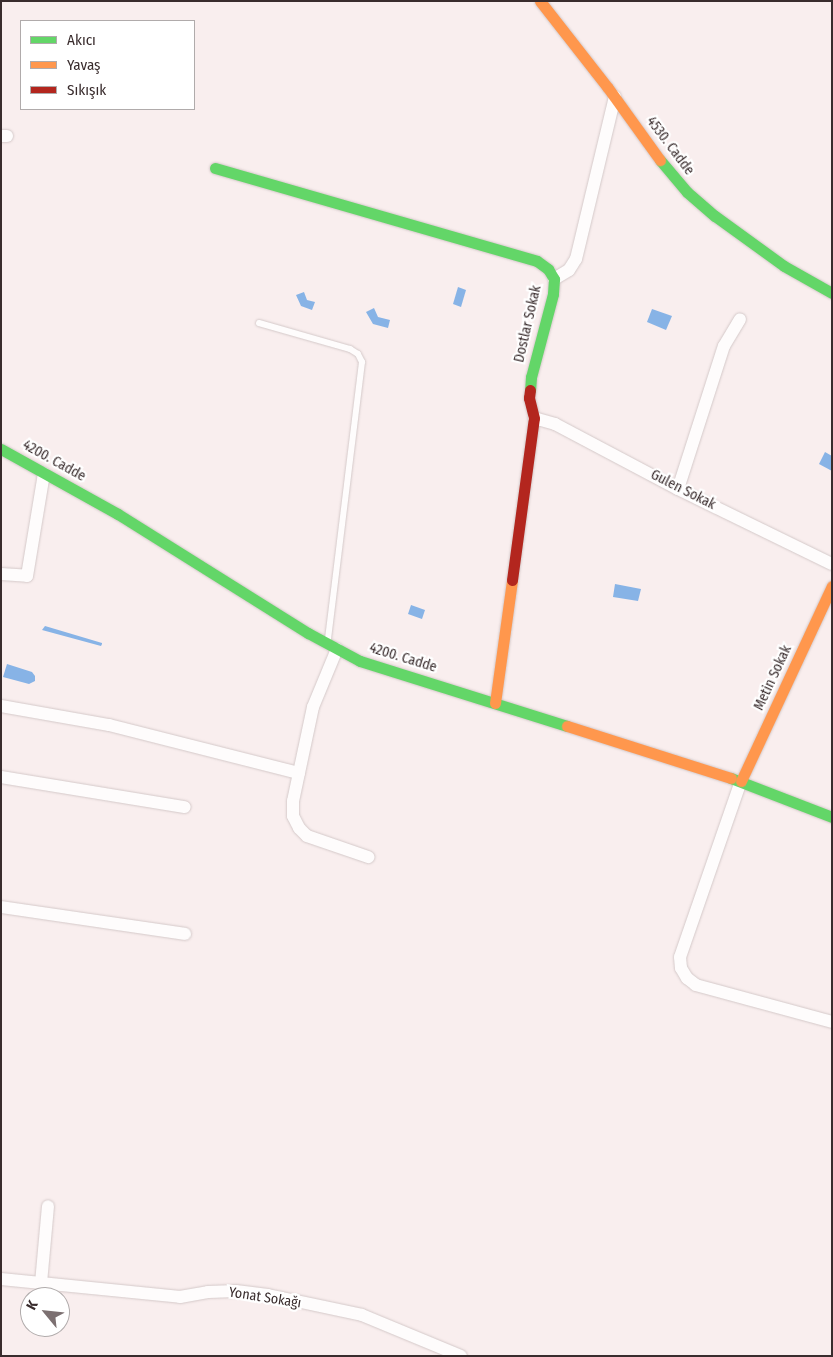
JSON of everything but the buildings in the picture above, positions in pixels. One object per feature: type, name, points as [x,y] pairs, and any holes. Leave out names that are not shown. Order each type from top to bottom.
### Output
[{"type":"street","name":"4530. Cadde","points":[[540,1],[615,97],[666,169],[688,192],[715,216],[784,266],[832,293]]},
{"type":"street","points":[[554,279],[569,270],[576,260],[615,97]]},
{"type":"street","name":"Dostlar Sokak","points":[[215,168],[537,261],[548,269],[554,279],[553,294],[531,377],[528,398],[534,418],[495,703]]},
{"type":"street","points":[[678,489],[724,346],[740,319]]},
{"type":"street","name":"Gulen Sokak","points":[[534,418],[555,424],[678,489],[832,564]]},
{"type":"street","name":"4200. Cadde","points":[[1,449],[118,514],[360,661],[741,782],[832,817]]},
{"type":"street","points":[[1,574],[27,576],[44,473]]},
{"type":"street","name":"Metin Sokak","points":[[741,782],[832,586]]},
{"type":"street","points":[[333,646],[313,707],[292,809],[299,828],[307,836],[368,857]]},
{"type":"street","points":[[1,706],[109,725],[299,773]]},
{"type":"street","points":[[1,777],[184,806]]},
{"type":"street","points":[[741,782],[680,957],[681,968],[687,978],[696,985],[832,1022]]},
{"type":"street","points":[[1,908],[186,934]]},
{"type":"street","points":[[40,1283],[48,1206]]},
{"type":"street","name":"Yonat Sokağı","points":[[1,1279],[180,1297],[208,1292],[236,1291],[268,1295],[362,1316],[461,1356]]},
{"type":"lane","points":[[259,324],[350,349],[358,354],[362,362],[333,646]]},
{"type":"water","points":[[458,287],[466,290],[461,307],[453,304]]},
{"type":"water","points":[[304,292],[307,300],[315,302],[312,310],[301,306],[296,295]]},
{"type":"water","points":[[374,308],[378,317],[390,320],[388,328],[373,324],[366,312]]},
{"type":"water","points":[[652,309],[672,316],[666,330],[647,322]]},
{"type":"water","points":[[825,452],[832,456],[832,471],[819,464]]},
{"type":"water","points":[[615,584],[641,589],[638,601],[613,597]]},
{"type":"water","points":[[411,605],[425,610],[422,619],[408,614]]},
{"type":"water","points":[[45,626],[102,644],[101,646],[42,630]]},
{"type":"water","points":[[7,664],[32,672],[35,676],[35,681],[29,684],[3,677]]},
{"type":"traffic: fast","points":[[660,160],[687,192],[715,216],[784,266],[832,293]]},
{"type":"traffic: fast","points":[[215,168],[537,261],[548,269],[554,279],[553,294],[531,377],[530,390]]},
{"type":"traffic: fast","points":[[1,449],[118,514],[308,633],[360,661],[567,726]]},
{"type":"traffic: fast","points":[[731,778],[832,817]]},
{"type":"traffic: slow","points":[[540,1],[608,88],[660,160]]},
{"type":"traffic: slow","points":[[495,703],[512,580]]},
{"type":"traffic: slow","points":[[741,781],[832,586]]},
{"type":"traffic: slow","points":[[567,726],[731,778]]},
{"type":"traffic: jam","points":[[512,580],[534,418],[529,398],[530,390]]}]
